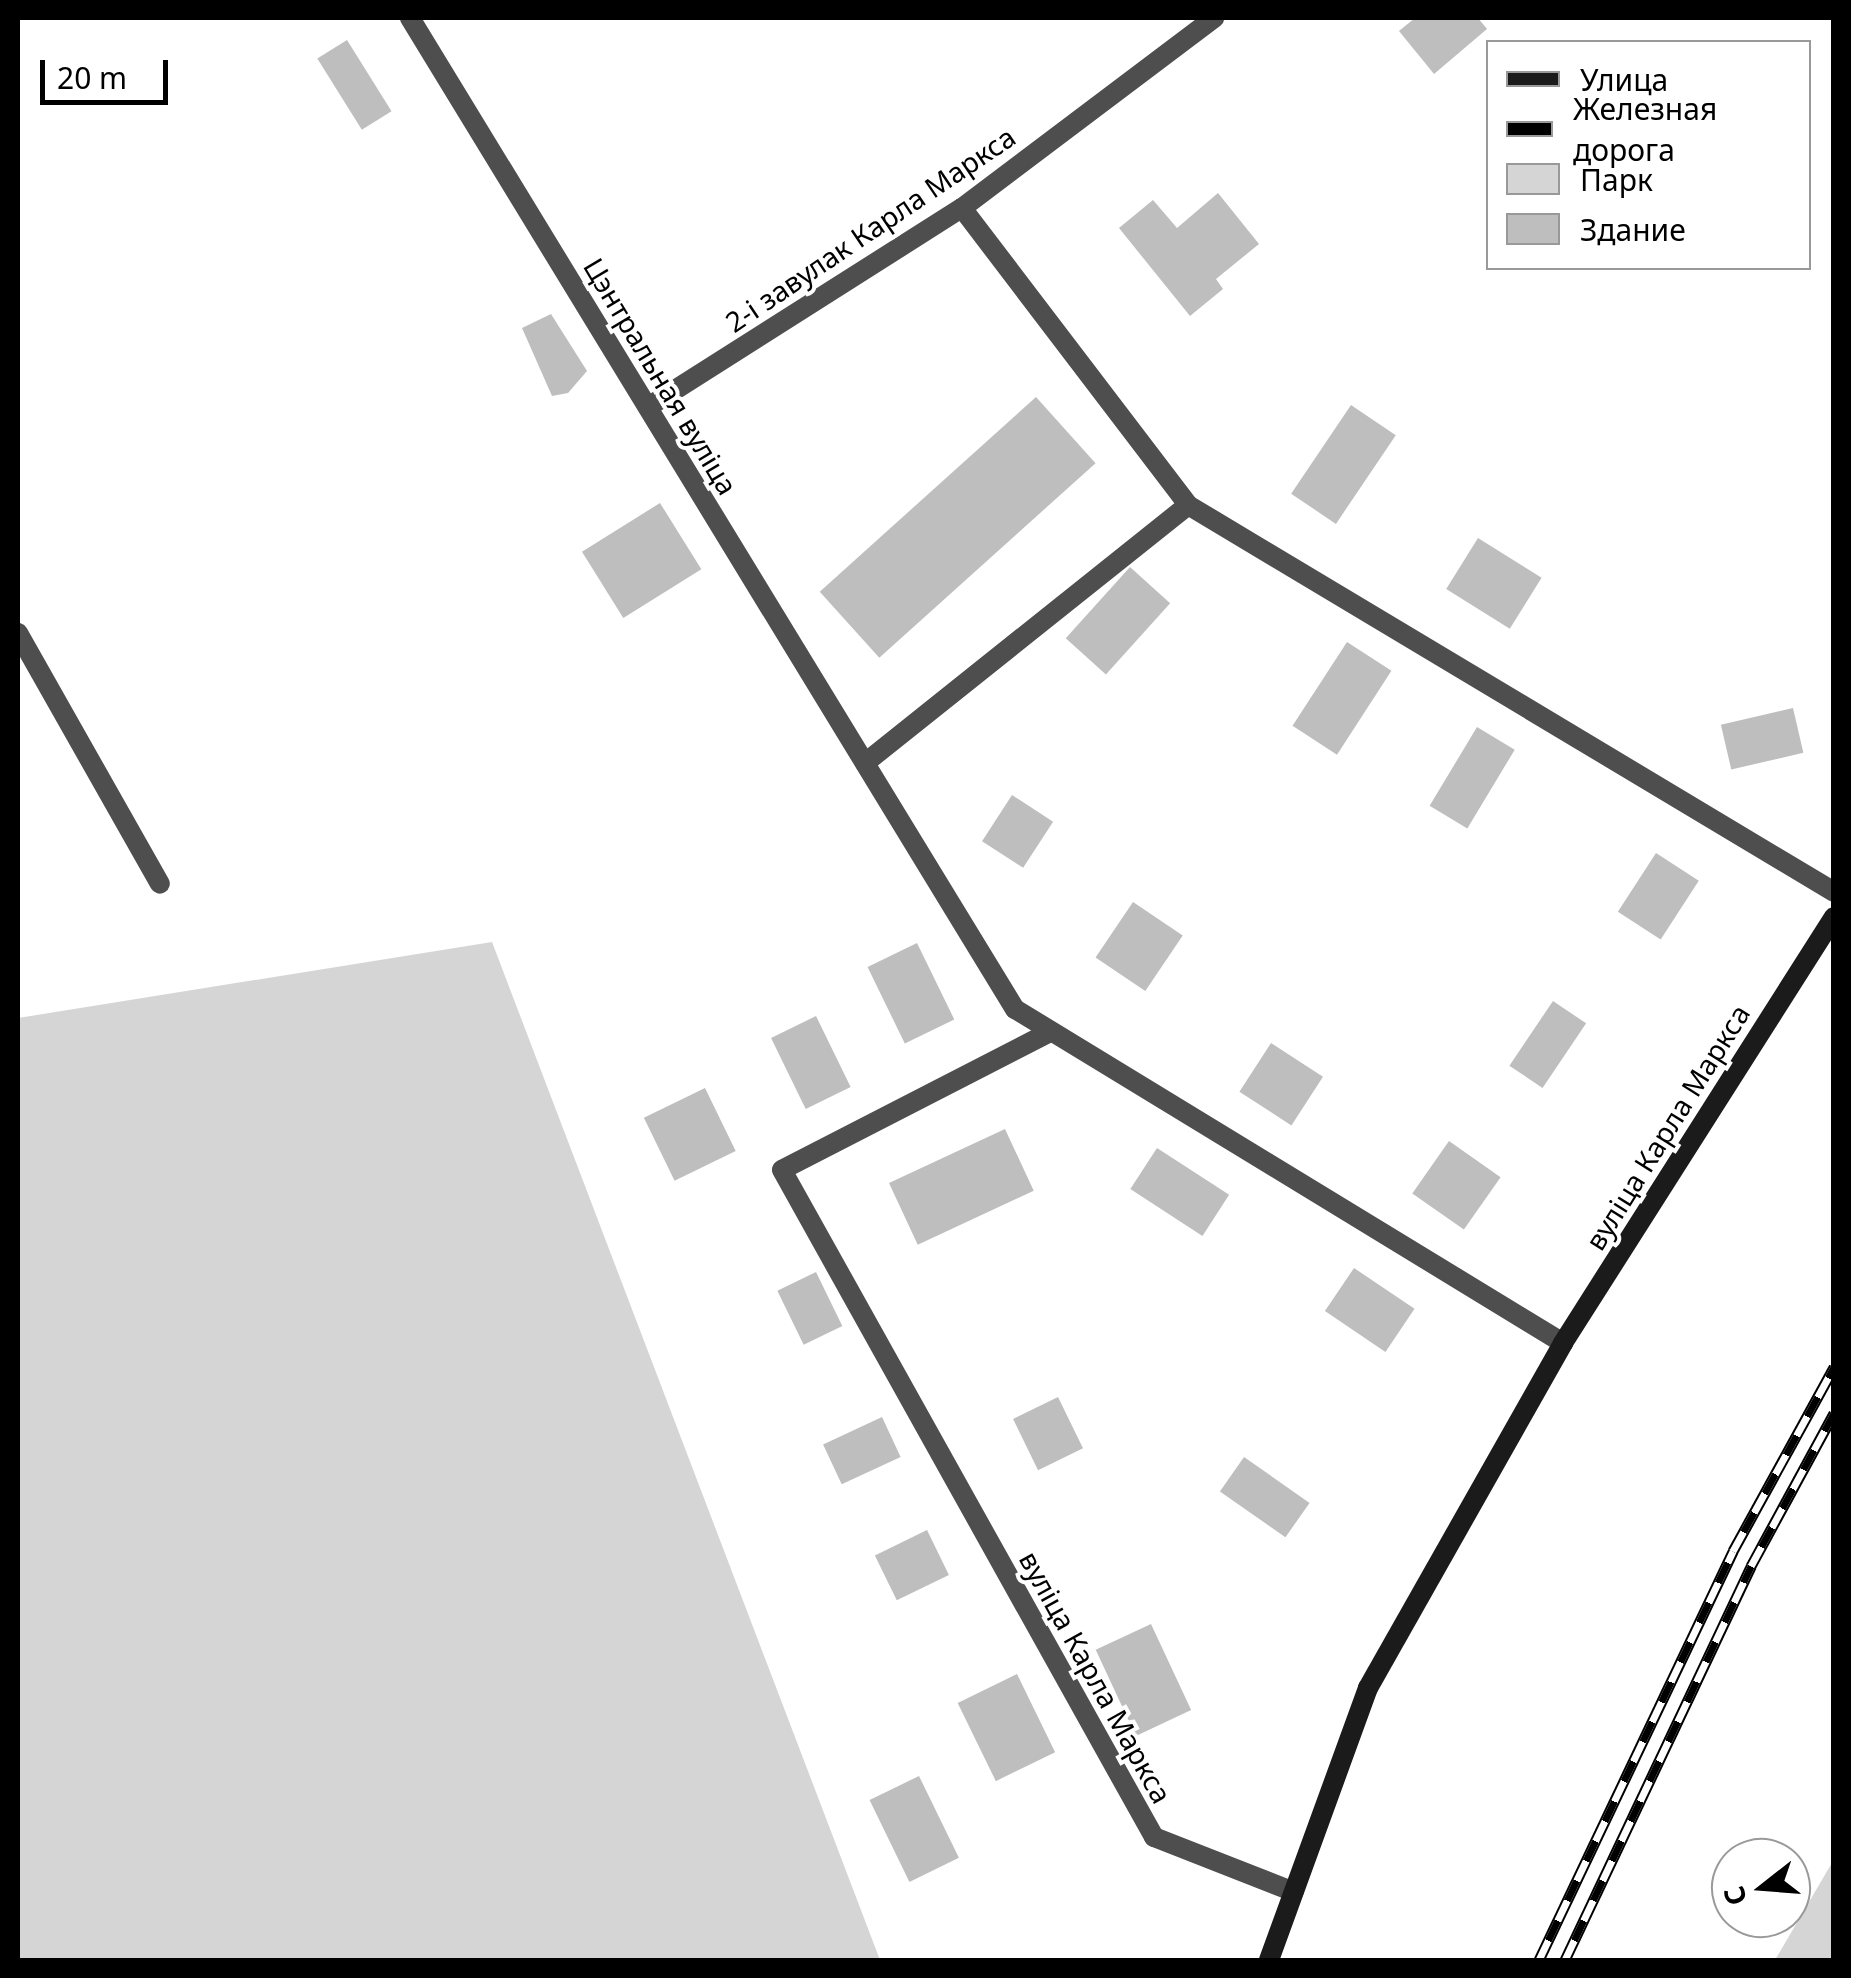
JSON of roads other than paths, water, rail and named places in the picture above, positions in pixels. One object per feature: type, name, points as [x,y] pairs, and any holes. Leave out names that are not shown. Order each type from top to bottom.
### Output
[{"type":"street","name":"Цэнтральная вуліца","points":[[410,18],[1015,1008],[1563,1343]]},
{"type":"street","name":"2-і завулак Карла Маркса","points":[[648,407],[962,208],[1214,18]]},
{"type":"street","points":[[962,208],[1188,505],[1834,892]]},
{"type":"street","points":[[866,763],[1188,505]]},
{"type":"street","points":[[18,633],[160,884]]},
{"type":"street","name":"вуліца Карла Маркса","points":[[1050,1032],[782,1170],[1154,1836],[1294,1892],[1368,1688],[1563,1343],[1834,916]]},
{"type":"street","points":[[1269,1960],[1294,1892]]},
{"type":"railway","points":[[1539,1960],[1733,1551],[1834,1367]]},
{"type":"railway","points":[[1565,1960],[1751,1566],[1834,1413]]}]
